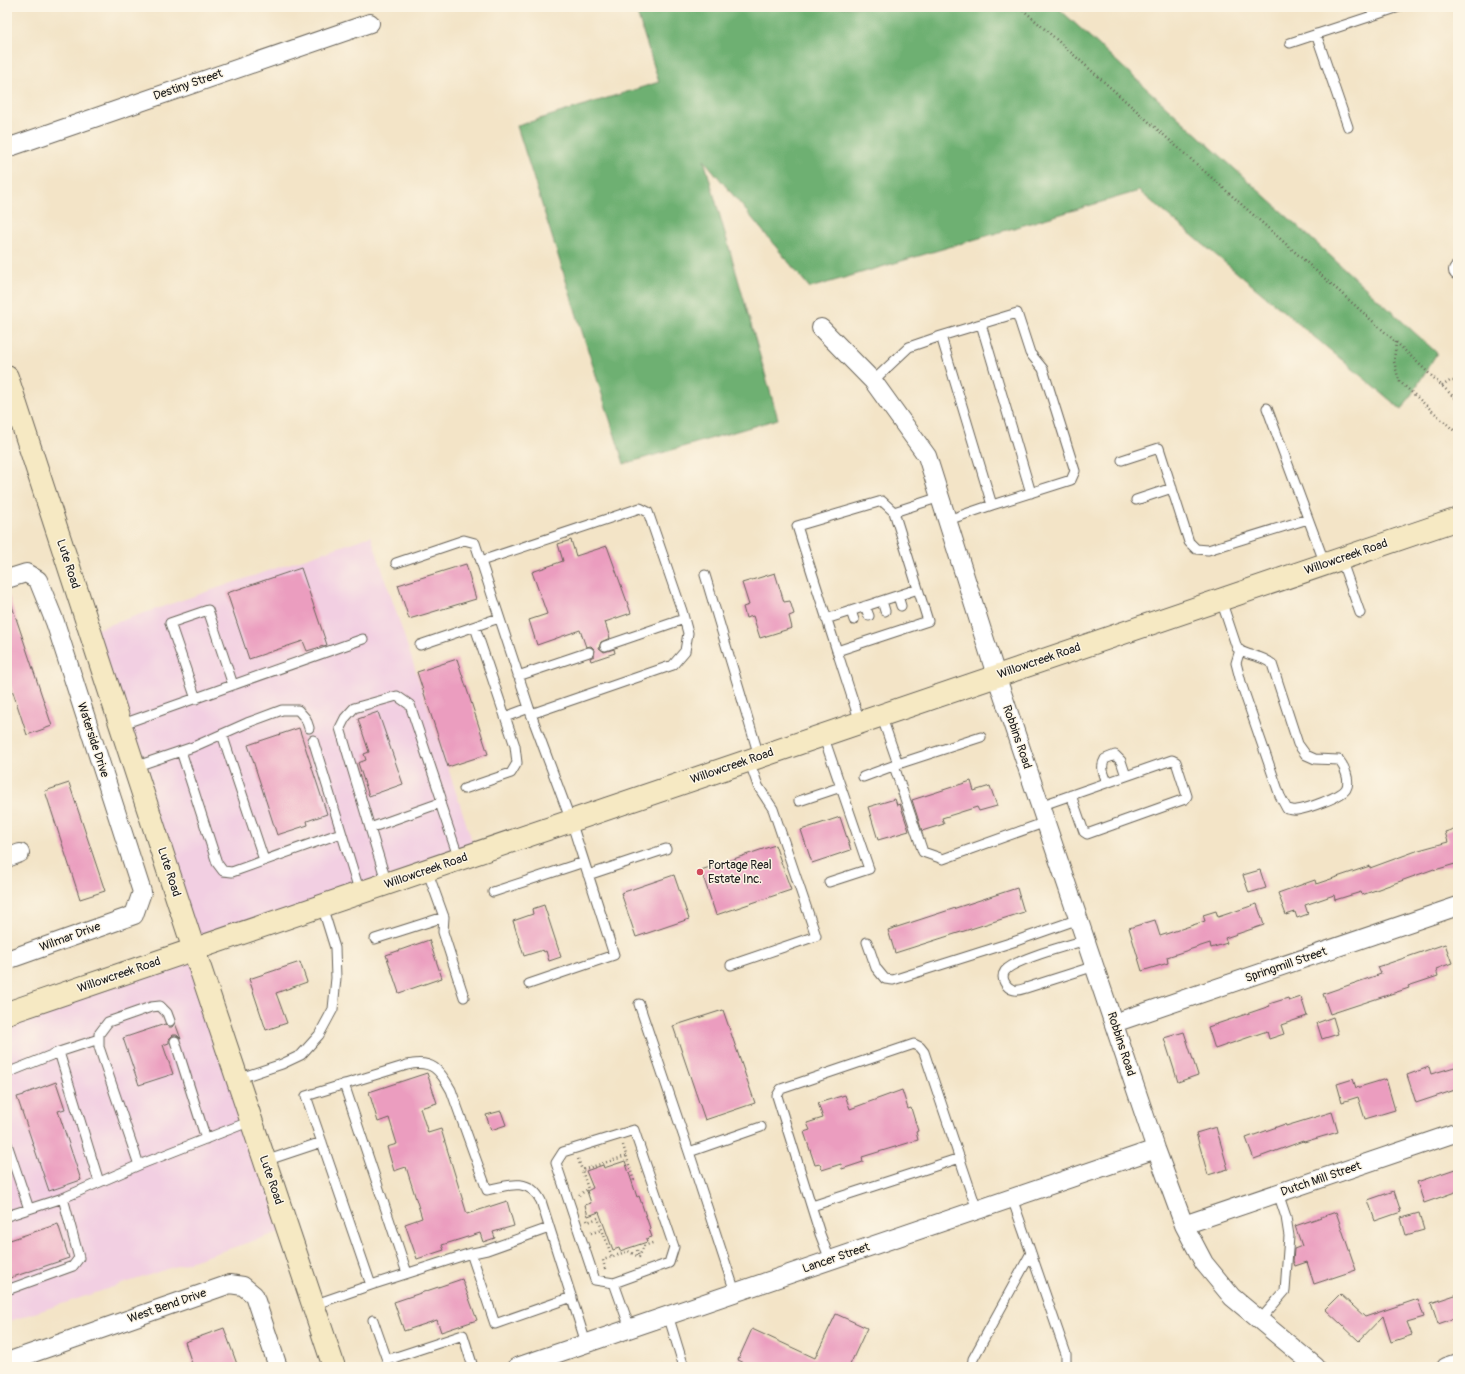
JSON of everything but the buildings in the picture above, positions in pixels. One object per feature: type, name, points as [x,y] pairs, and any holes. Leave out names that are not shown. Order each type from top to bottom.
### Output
[{"type":"main road","name":"Lute Road","points":[[7,377],[194,950],[334,1367]]},
{"type":"main road","name":"Willowcreek Road","points":[[7,1013],[1458,519]]},
{"type":"street","name":"Destiny Street","points":[[7,148],[370,23]]},
{"type":"street","name":"Robbins Road","points":[[821,328],[873,381],[927,456],[996,676],[1156,1149],[1184,1225],[1204,1263],[1232,1297],[1316,1367]]},
{"type":"street","name":"Waterside Drive","points":[[7,579],[26,573],[38,580],[55,622],[142,892],[134,915]]},
{"type":"street","name":"Springmill Street","points":[[1114,1023],[1458,906]]},
{"type":"street","name":"Wilmar Drive","points":[[7,960],[134,915]]},
{"type":"street","name":"Dutch Mill Street","points":[[1184,1225],[1458,1132]]},
{"type":"street","name":"Lancer Street","points":[[517,1367],[1156,1149]]},
{"type":"street","name":"West Bend Drive","points":[[7,1362],[230,1284],[243,1286],[254,1295],[278,1367]]},
{"type":"street","points":[[1446,1367],[1458,1363]]},
{"type":"lane","points":[[1290,43],[1399,7]]},
{"type":"lane","points":[[1316,34],[1348,127]]},
{"type":"lane","points":[[873,381],[908,348],[941,336],[1018,313],[1030,353],[1043,369],[1075,471],[1071,480],[948,520]]},
{"type":"lane","points":[[981,324],[1031,493]]},
{"type":"lane","points":[[941,336],[992,505]]},
{"type":"lane","points":[[1267,408],[1308,519],[1333,561],[1360,613]]},
{"type":"lane","points":[[1122,460],[1159,448],[1189,542],[1196,549],[1208,550],[1308,519]]},
{"type":"lane","points":[[1136,500],[1172,488]]},
{"type":"lane","points":[[894,512],[940,497]]},
{"type":"lane","points":[[836,650],[875,634],[907,624],[928,621],[894,512],[882,501],[797,526],[826,619],[836,650],[860,722]]},
{"type":"lane","points":[[481,562],[640,508],[648,512],[688,633],[685,651],[673,665],[530,711],[505,717]]},
{"type":"lane","points":[[396,563],[464,540],[475,543],[530,711],[571,821],[614,955],[529,984]]},
{"type":"lane","points":[[705,575],[754,758],[758,786],[773,810],[816,936],[731,965]]},
{"type":"lane","points":[[826,619],[918,589]]},
{"type":"lane","points":[[898,596],[901,606]]},
{"type":"lane","points":[[1221,600],[1237,648],[1240,650],[1243,654],[1257,655],[1266,658],[1272,664],[1298,744],[1306,755],[1315,759],[1339,760],[1344,766],[1348,782],[1346,789],[1340,794],[1302,809],[1296,810],[1288,808],[1280,796],[1242,686],[1236,663],[1240,650]]},
{"type":"lane","points":[[882,601],[885,611]]},
{"type":"lane","points":[[865,606],[869,616]]},
{"type":"lane","points":[[196,699],[170,623],[208,610],[233,686]]},
{"type":"lane","points":[[851,611],[854,620]]},
{"type":"lane","points":[[420,645],[500,618]]},
{"type":"lane","points":[[605,646],[684,619]]},
{"type":"lane","points":[[464,788],[511,772],[517,763],[515,746],[475,627]]},
{"type":"lane","points":[[120,725],[363,639]]},
{"type":"lane","points":[[518,676],[589,652]]},
{"type":"lane","points":[[387,884],[340,728],[345,718],[354,708],[397,696],[410,705],[441,798],[440,803],[459,859]]},
{"type":"lane","points":[[134,767],[193,747],[247,723],[282,710],[298,710],[306,719],[309,728]]},
{"type":"lane","points":[[881,715],[923,852],[943,859],[1043,814],[1072,795],[1172,760],[1176,762],[1187,796],[1185,799],[1088,834],[1084,832],[1072,795]]},
{"type":"lane","points":[[222,734],[264,860]]},
{"type":"lane","points":[[823,735],[869,868],[829,882]]},
{"type":"lane","points":[[863,777],[981,737]]},
{"type":"lane","points":[[313,740],[360,893]]},
{"type":"lane","points":[[181,751],[217,863],[223,870],[232,872],[341,833]]},
{"type":"lane","points":[[1107,782],[1102,768],[1102,763],[1105,759],[1115,755],[1121,761],[1126,776]]},
{"type":"lane","points":[[799,801],[841,787]]},
{"type":"lane","points":[[370,828],[440,803]]},
{"type":"lane","points":[[588,875],[666,849]]},
{"type":"lane","points":[[493,892],[584,862]]},
{"type":"lane","points":[[427,870],[444,917],[443,932],[464,997]]},
{"type":"lane","points":[[237,1079],[282,1064],[301,1055],[319,1035],[333,1009],[336,978],[335,948],[322,906]]},
{"type":"lane","points":[[375,940],[444,917]]},
{"type":"lane","points":[[867,942],[876,968],[885,979],[893,980],[1078,919]]},
{"type":"lane","points":[[1086,940],[1020,961],[1007,969],[1003,974],[1004,982],[1008,987],[1015,990],[1026,988],[1095,966]]},
{"type":"lane","points":[[639,1004],[735,1292]]},
{"type":"lane","points":[[139,1165],[100,1047],[99,1034],[108,1022],[151,1007],[160,1006],[167,1013],[170,1021]]},
{"type":"lane","points":[[7,1073],[59,1052],[99,1039]]},
{"type":"lane","points":[[175,1041],[206,1139]]},
{"type":"lane","points":[[830,1260],[777,1096],[781,1089],[914,1044],[920,1047],[924,1052],[977,1210]]},
{"type":"lane","points":[[59,1052],[99,1182]]},
{"type":"lane","points":[[371,1285],[306,1096],[419,1062],[435,1068],[444,1076],[451,1090],[487,1190],[513,1184],[523,1185],[538,1194],[586,1343]]},
{"type":"lane","points":[[344,1084],[407,1273]]},
{"type":"lane","points":[[7,1216],[63,1198],[139,1165],[252,1121]]},
{"type":"lane","points":[[689,1152],[761,1126]]},
{"type":"lane","points":[[634,1130],[674,1247],[670,1263],[614,1283],[595,1280],[556,1163],[563,1152],[634,1130]]},
{"type":"lane","points":[[265,1161],[322,1142]]},
{"type":"lane","points":[[7,1144],[29,1209]]},
{"type":"lane","points":[[812,1206],[960,1158]]},
{"type":"lane","points":[[1260,1320],[1285,1291],[1289,1236],[1286,1217],[1278,1193]]},
{"type":"lane","points":[[7,1290],[73,1266],[79,1258],[63,1198]]},
{"type":"lane","points":[[1012,1198],[1066,1354],[1066,1367]]},
{"type":"lane","points":[[313,1304],[471,1253],[487,1250],[549,1228]]},
{"type":"lane","points":[[471,1253],[495,1324],[572,1297]]},
{"type":"lane","points":[[972,1367],[973,1359],[1030,1253]]},
{"type":"lane","points":[[614,1283],[630,1328]]},
{"type":"lane","points":[[668,1315],[684,1367]]},
{"type":"lane","points":[[374,1320],[387,1360],[463,1335],[473,1367]]},
{"type":"path","points":[[1020,7],[1396,342],[1458,401]]},
{"type":"path","points":[[1396,342],[1394,361],[1398,382],[1458,434]]},
{"type":"path","points":[[1442,386],[1450,381],[1458,381]]},
{"type":"path","points":[[628,1144],[623,1145],[634,1181]]},
{"type":"path","points":[[582,1170],[626,1156]]},
{"type":"path","points":[[572,1161],[578,1159],[588,1189],[578,1196],[580,1201]]},
{"type":"path","points":[[586,1216],[588,1222],[598,1218],[612,1257]]},
{"type":"path","points":[[639,1257],[644,1246],[655,1242]]},
{"type":"path","points":[[637,1250],[639,1257]]},
{"type":"path","points":[[606,1270],[603,1260],[628,1251],[639,1257]]},
{"type":"shaded area","points":[[371,536],[474,847],[196,945],[94,630]]},
{"type":"shaded area","points":[[189,956],[283,1231],[7,1322],[7,1018]]},
{"type":"green space","points":[[635,7],[1057,7],[1437,353],[1402,410],[1139,191],[810,288],[704,160],[778,419],[624,464],[517,126],[659,82]]},
{"type":"place","name":"Portage Real Estate Inc.","points":[[700,872]]}]
